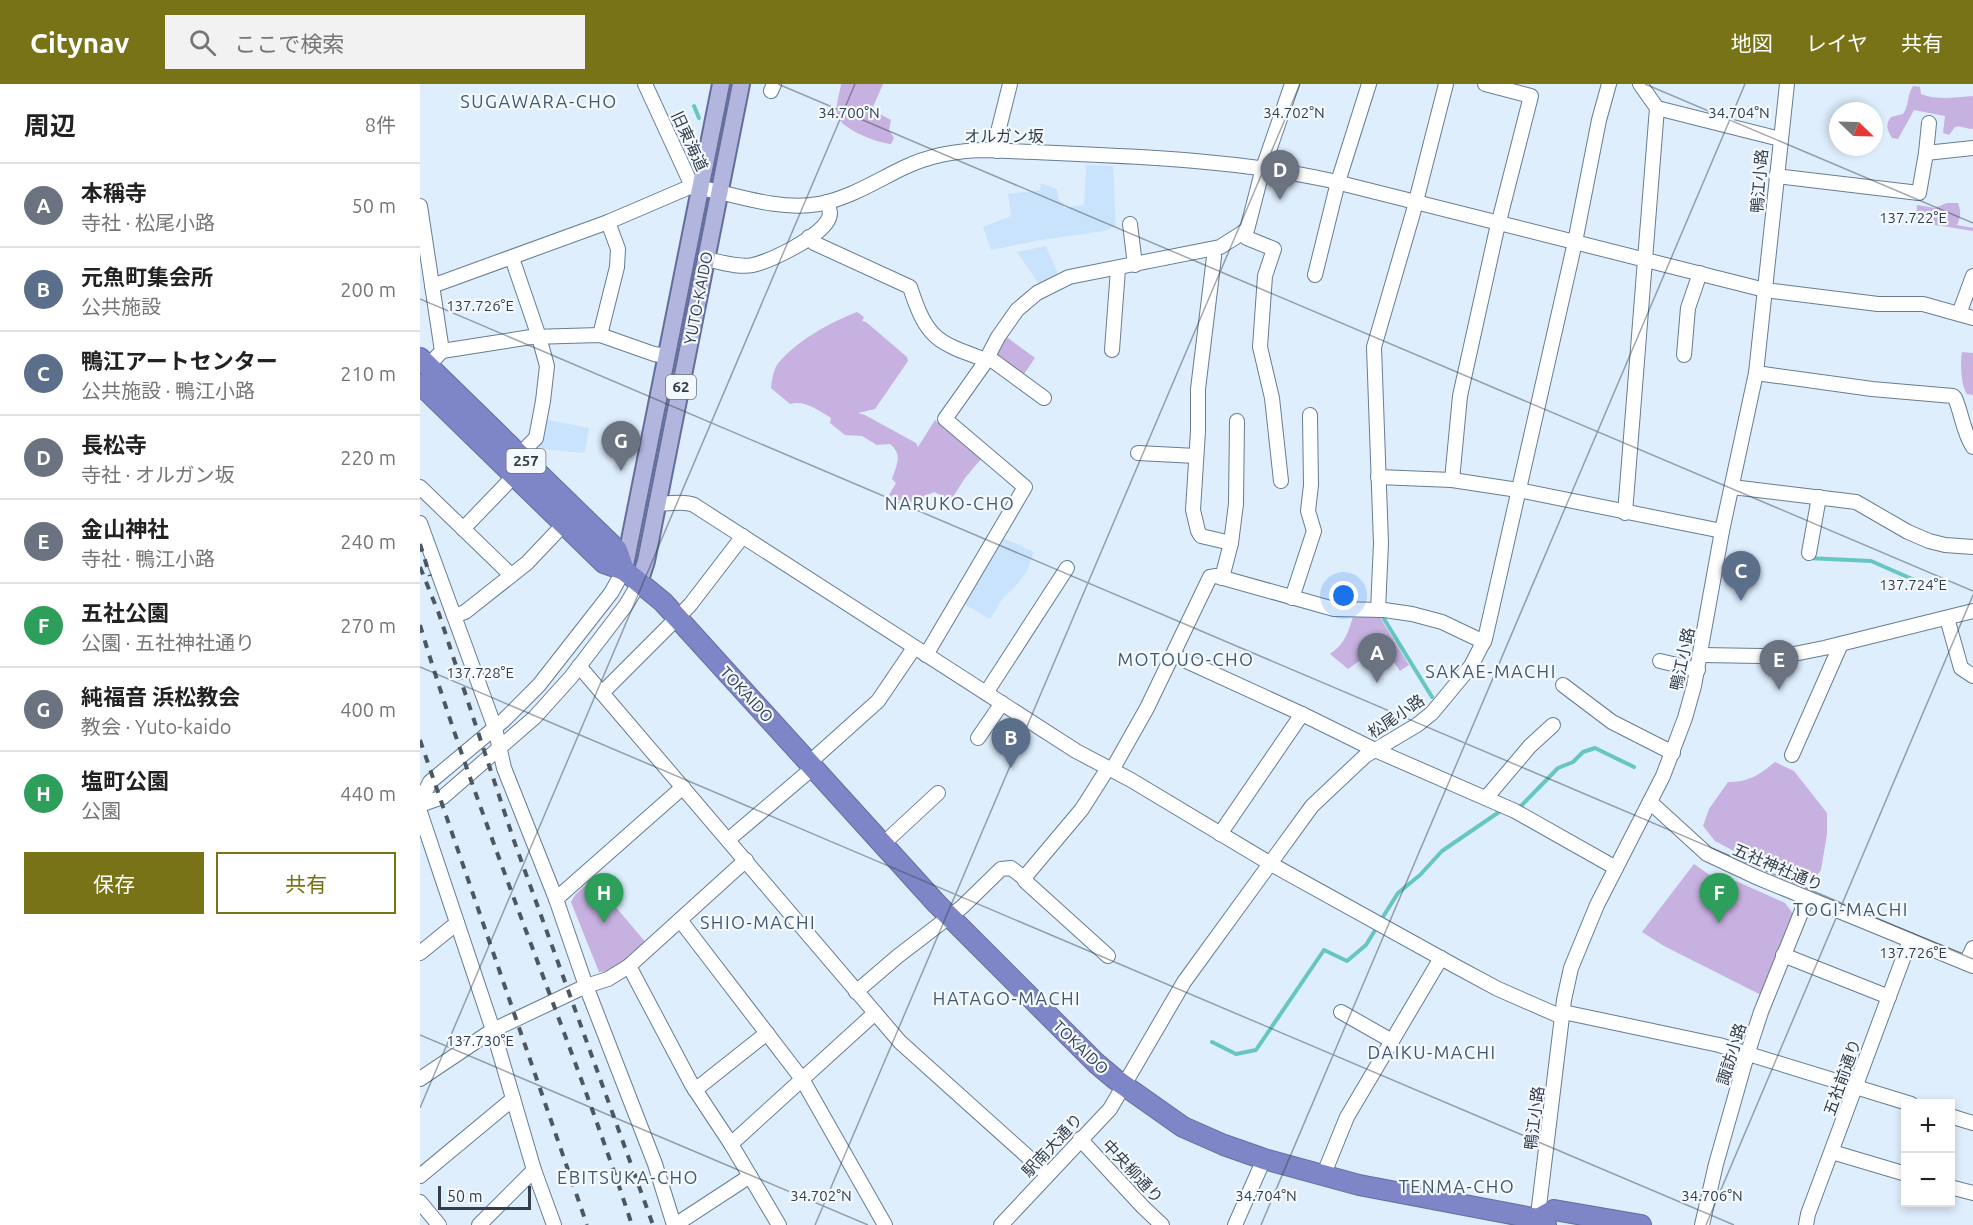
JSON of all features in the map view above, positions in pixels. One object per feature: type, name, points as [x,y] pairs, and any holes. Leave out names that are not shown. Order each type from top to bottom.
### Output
[{"type":"highway","name":"257","points":[[424,362],[617,550],[624,570]]},
{"type":"highway","name":"257","points":[[420,384],[604,563],[624,570],[639,583]]},
{"type":"highway","name":"TOKAIDO","points":[[639,583],[663,602],[677,617],[949,917],[1096,1063],[1170,1119],[1194,1133],[1264,1159],[1323,1176],[1540,1223]]},
{"type":"highway","name":"257","points":[[1540,1223],[1554,1210],[1641,1225]]},
{"type":"main road","name":"YUTO-KAIDO","points":[[624,570],[667,356],[697,187],[721,84]]},
{"type":"main road","name":"YUTO-KAIDO","points":[[639,583],[658,503],[741,84]]},
{"type":"street","name":"旧東海道","points":[[645,84],[697,187],[720,191]]},
{"type":"street","points":[[997,151],[997,136],[1010,84]]},
{"type":"street","points":[[728,840],[812,765],[878,701],[920,652],[1025,487],[945,419],[1017,310],[1029,297],[1069,278],[1213,249],[1247,230],[1263,168],[1292,84]]},
{"type":"street","points":[[1315,275],[1338,182],[1369,84]]},
{"type":"street","points":[[1378,610],[1381,543],[1374,347],[1416,202],[1446,84]]},
{"type":"street","points":[[1452,480],[1460,396],[1532,90],[1485,84]]},
{"type":"street","name":"松尾小路","points":[[1124,1086],[1184,982],[1321,796],[1365,756],[1417,725],[1432,713],[1471,666],[1484,642],[1575,242],[1599,120],[1609,84]]},
{"type":"street","points":[[1625,513],[1657,108],[1640,84]]},
{"type":"street","name":"鴨江小路","points":[[1540,1223],[1562,1017],[1571,968],[1597,905],[1673,753],[1698,670],[1722,531],[1756,373],[1787,84]]},
{"type":"street","points":[[1657,108],[1780,139]]},
{"type":"street","points":[[1776,176],[1919,193],[1929,123]]},
{"type":"street","points":[[1926,153],[1973,148]]},
{"type":"street","name":"オルガン坂","points":[[720,191],[779,205],[799,206],[828,202],[855,192],[913,164],[966,151],[1178,158],[1263,168],[1338,182],[1765,290],[1878,304],[1923,304],[1973,318]]},
{"type":"street","points":[[432,286],[697,187]]},
{"type":"street","points":[[706,259],[751,265],[782,254],[809,237],[829,220],[828,202]]},
{"type":"street","points":[[420,206],[442,351]]},
{"type":"street","points":[[600,335],[617,267],[618,249],[608,222]]},
{"type":"street","points":[[1130,224],[1135,265]]},
{"type":"street","points":[[1243,232],[1247,238],[1274,249],[1265,276],[1260,347],[1272,398],[1281,481]]},
{"type":"street","points":[[809,237],[814,243],[910,287],[919,316],[933,335],[958,349],[987,358],[1044,398]]},
{"type":"street","points":[[1213,249],[1214,257],[1198,389],[1193,510],[1201,536],[1231,543]]},
{"type":"street","points":[[512,258],[547,366],[536,438],[519,455]]},
{"type":"street","points":[[1112,350],[1118,269]]},
{"type":"street","points":[[1684,355],[1688,308],[1700,273]]},
{"type":"street","points":[[1959,314],[1973,276]]},
{"type":"street","points":[[424,362],[442,351],[539,337],[600,335],[654,354],[667,356]]},
{"type":"street","points":[[1756,373],[1872,389],[1953,396],[1962,416],[1968,440],[1973,447]]},
{"type":"street","points":[[1292,598],[1314,531],[1308,511],[1311,485],[1310,415]]},
{"type":"street","points":[[1222,578],[1231,543],[1236,504],[1237,421]]},
{"type":"street","points":[[1138,453],[1196,456]]},
{"type":"street","points":[[463,529],[514,476]]},
{"type":"street","points":[[1378,477],[1452,480],[1518,490],[1722,531]]},
{"type":"street","points":[[420,487],[511,575]]},
{"type":"street","points":[[1732,487],[1856,502],[1908,532],[1929,541],[1945,545],[1973,547]]},
{"type":"street","points":[[1809,553],[1818,497]]},
{"type":"street","points":[[658,503],[669,505],[689,503],[1076,751],[1271,864],[1498,989],[1562,1017],[1563,1012],[1719,1045],[1901,1101]]},
{"type":"street","points":[[420,523],[495,728],[504,768],[556,899],[586,986],[655,1164],[675,1225],[750,1176]]},
{"type":"street","points":[[454,616],[465,612],[526,563],[564,524]]},
{"type":"street","points":[[602,693],[690,605],[743,536]]},
{"type":"street","points":[[986,693],[1067,568]]},
{"type":"street","points":[[420,803],[430,782],[522,703],[556,665],[611,593],[624,570]]},
{"type":"street","points":[[1024,878],[1082,810],[1110,769],[1147,708],[1210,577],[1222,578],[1334,609],[1403,612],[1442,622],[1484,642]]},
{"type":"street","points":[[420,803],[443,797],[545,707],[627,605],[639,583]]},
{"type":"street","points":[[1701,655],[1794,654],[1973,611]]},
{"type":"street","points":[[1947,618],[1961,668],[1973,676]]},
{"type":"street","points":[[1792,755],[1841,644]]},
{"type":"street","points":[[1173,655],[1375,750],[1522,815],[1616,868]]},
{"type":"street","points":[[1660,661],[1698,670]]},
{"type":"street","points":[[579,666],[900,1042],[1047,1174]]},
{"type":"street","points":[[1563,685],[1612,722],[1673,753]]},
{"type":"street","points":[[978,738],[1002,703]]},
{"type":"street","points":[[1220,834],[1302,714]]},
{"type":"street","points":[[1486,798],[1530,746],[1553,725]]},
{"type":"street","points":[[556,899],[683,787]]},
{"type":"street","points":[[883,844],[938,794]]},
{"type":"street","name":"五社神社通り","points":[[1650,802],[1707,854],[1969,965]]},
{"type":"street","points":[[420,812],[493,1030],[534,1170],[554,1225]]},
{"type":"street","points":[[420,1079],[493,1030],[586,986],[608,980],[629,966],[746,860]]},
{"type":"street","points":[[856,992],[949,917],[1000,869],[1011,868],[1024,878],[1108,956]]},
{"type":"street","name":"諏訪小路","points":[[1702,1225],[1716,1164],[1747,1055],[1783,955],[1807,898]]},
{"type":"street","points":[[680,920],[802,1079],[885,1225]]},
{"type":"street","points":[[420,953],[457,923]]},
{"type":"street","name":"五社前通り","points":[[1806,1225],[1808,1214],[1910,940]]},
{"type":"street","points":[[1969,965],[1973,948]]},
{"type":"street","points":[[1783,955],[1888,997]]},
{"type":"street","points":[[1323,1176],[1347,1117],[1441,958]]},
{"type":"street","points":[[629,966],[695,1090],[731,1144],[778,1225]]},
{"type":"street","points":[[1341,1012],[1392,1041]]},
{"type":"street","points":[[731,1144],[875,1013]]},
{"type":"street","points":[[695,1090],[767,1033]]},
{"type":"street","name":"駅南大通り","points":[[1000,1225],[1110,1109],[1124,1086]]},
{"type":"street","points":[[420,1176],[513,1099]]},
{"type":"street","points":[[1955,1118],[1973,1123]]},
{"type":"street","name":"中央柳通り","points":[[1080,1139],[1162,1225]]},
{"type":"street","points":[[1832,1152],[1901,1173]]},
{"type":"street","points":[[1235,1225],[1264,1159]]},
{"type":"street","points":[[479,1225],[534,1170]]},
{"type":"street","points":[[1955,1188],[1973,1193]]},
{"type":"street","points":[[420,1202],[439,1225]]},
{"type":"shaded area","points":[[841,84],[883,84],[873,107],[876,112],[891,120],[889,130],[894,138],[891,144],[862,135],[841,122],[837,109]]},
{"type":"shaded area","points":[[1913,86],[1920,87],[1921,94],[1934,97],[1973,96],[1973,129],[1955,127],[1949,135],[1943,133],[1945,116],[1914,110],[1898,139],[1892,138],[1888,130],[1888,122],[1891,117],[1903,114]]},
{"type":"shaded area","points":[[1086,165],[1113,166],[1116,226],[1104,231],[991,250],[983,227],[1011,216],[1008,194],[1040,190],[1041,183],[1057,189],[1059,201],[1063,202],[1064,208],[1084,205]]},
{"type":"shaded area","points":[[1947,203],[1958,203],[1960,214],[1957,225],[1973,228],[1973,231],[1917,222],[1917,205],[1935,208]]},
{"type":"shaded area","points":[[1046,246],[1059,277],[1041,287],[1017,252]]},
{"type":"shaded area","points":[[857,312],[864,317],[862,321],[907,357],[908,361],[875,409],[858,413],[916,443],[918,447],[935,420],[981,459],[951,500],[934,492],[906,504],[889,495],[896,483],[892,479],[898,460],[890,444],[877,445],[862,436],[845,435],[830,423],[831,418],[801,403],[790,404],[771,388],[776,367],[793,348],[825,327]]},
{"type":"shaded area","points":[[1004,335],[1035,358],[1022,377],[995,357]]},
{"type":"shaded area","points":[[1962,352],[1973,353],[1973,395],[1967,394],[1963,385]]},
{"type":"shaded area","points":[[543,419],[589,428],[585,453],[540,449],[538,443]]},
{"type":"shaded area","points":[[1001,537],[1034,552],[1026,573],[1003,598],[990,619],[962,603]]},
{"type":"shaded area","points":[[1354,613],[1378,614],[1409,665],[1400,671],[1382,645],[1348,669],[1330,654],[1346,636]]},
{"type":"shaded area","points":[[1775,762],[1794,771],[1827,813],[1827,834],[1821,870],[1811,883],[1732,850],[1715,841],[1703,826],[1709,809],[1728,782],[1753,777]]},
{"type":"shaded area","points":[[1694,864],[1708,874],[1736,881],[1785,903],[1794,915],[1761,995],[1664,946],[1642,932]]},
{"type":"shaded area","points":[[592,879],[647,944],[625,963],[599,972],[571,902]]},
{"type":"waterway","points":[[694,106],[699,118]]},
{"type":"waterway","points":[[1807,558],[1871,561],[1919,582]]},
{"type":"waterway","points":[[1381,614],[1432,697]]},
{"type":"waterway","points":[[1518,809],[1558,768],[1573,762],[1583,752],[1595,748],[1634,767]]},
{"type":"waterway","points":[[1381,920],[1398,893],[1420,875],[1442,851],[1502,810]]},
{"type":"waterway","points":[[1212,1042],[1236,1054],[1256,1050],[1324,950],[1347,961],[1366,945],[1377,927]]},
{"type":"railway","points":[[420,544],[430,576]]},
{"type":"railway","points":[[420,567],[439,614],[513,838],[653,1225]]},
{"type":"railway","points":[[420,625],[496,851],[580,1075],[632,1225]]},
{"type":"railway","points":[[420,740],[587,1225]]},
{"type":"place","name":"長松寺","points":[[1280,200]]},
{"type":"place","name":"純福音 浜松教会","points":[[621,471]]},
{"type":"place","name":"鴨江アートセンター","points":[[1741,601]]},
{"type":"place","name":"本稱寺","points":[[1377,683]]},
{"type":"place","name":"金山神社","points":[[1779,690]]},
{"type":"place","name":"元魚町集会所","points":[[1011,768]]},
{"type":"place","name":"塩町公園","points":[[604,923]]},
{"type":"place","name":"五社公園","points":[[1719,923]]},
{"type":"district","name":"SUGAWARA-CHO","points":[[539,102]]},
{"type":"district","name":"NARUKO-CHO","points":[[950,504]]},
{"type":"district","name":"MOTOUO-CHO","points":[[1186,660]]},
{"type":"district","name":"SAKAE-MACHI","points":[[1491,672]]},
{"type":"district","name":"TOGI-MACHI","points":[[1851,910]]},
{"type":"district","name":"SHIO-MACHI","points":[[758,923]]},
{"type":"district","name":"HATAGO-MACHI","points":[[1007,999]]},
{"type":"district","name":"DAIKU-MACHI","points":[[1432,1053]]},
{"type":"district","name":"EBITSUKA-CHO","points":[[628,1178]]},
{"type":"district","name":"TENMA-CHO","points":[[1457,1187]]}]
